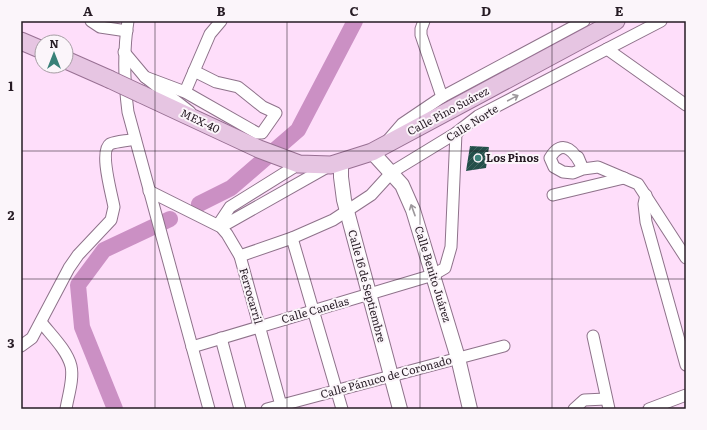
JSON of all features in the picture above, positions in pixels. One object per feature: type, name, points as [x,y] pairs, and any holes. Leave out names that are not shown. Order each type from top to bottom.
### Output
[{"type":"main road","name":"Calle Pino Suárez","points":[[298,164],[336,164],[378,148],[587,28],[616,21]]},
{"type":"main road","points":[[21,41],[34,47]]},
{"type":"main road","name":"MEX-40","points":[[74,64],[259,149],[298,164]]},
{"type":"street","points":[[91,21],[100,27],[128,26],[124,52],[124,88],[128,112],[209,409]]},
{"type":"street","points":[[185,92],[210,34],[221,21]]},
{"type":"street","points":[[424,21],[421,29],[421,36],[442,97]]},
{"type":"street","name":"Calle Norte","points":[[240,256],[292,238],[333,220],[371,195],[392,172],[456,133],[478,116],[661,21]]},
{"type":"street","points":[[378,148],[402,124],[442,97],[587,28]]},
{"type":"street","points":[[607,49],[686,105]]},
{"type":"street","points":[[124,52],[145,77],[184,106],[195,119]]},
{"type":"street","points":[[145,77],[185,92],[256,133],[262,133],[276,113],[263,107],[238,86],[216,82],[194,70]]},
{"type":"street","name":"Calle Canelas","points":[[192,347],[433,275],[445,268],[451,247],[456,133]]},
{"type":"street","points":[[21,346],[32,338],[42,322],[74,259],[111,220],[114,214],[105,158],[106,148],[110,144],[135,139]]},
{"type":"street","points":[[583,169],[578,157],[571,150],[560,143],[550,158],[554,167],[563,172],[573,173],[583,169],[604,168],[638,184],[686,258]]},
{"type":"street","name":"Calle Benito Juárez","points":[[378,148],[407,194],[458,358],[470,409]]},
{"type":"street","points":[[298,164],[230,207],[220,222],[221,227],[336,164]]},
{"type":"street","name":"Calle 16 de Septiembre","points":[[336,164],[347,212],[400,409]]},
{"type":"street","points":[[553,195],[624,178]]},
{"type":"street","name":"Ferrocarril","points":[[149,191],[221,227],[227,234],[240,256],[282,407]]},
{"type":"street","points":[[646,195],[644,204],[646,222],[686,366]]},
{"type":"street","points":[[292,238],[342,409]]},
{"type":"street","points":[[42,322],[65,354],[71,366],[72,373],[66,409]]},
{"type":"street","points":[[574,409],[584,400],[607,404],[593,336]]},
{"type":"street","points":[[221,338],[240,409]]},
{"type":"street","name":"Calle Pánuco de Coronado","points":[[267,409],[282,407],[336,390],[504,346]]},
{"type":"street","points":[[649,409],[686,395]]},
{"type":"building","name":"Los Pinos","points":[[470,146],[489,147],[486,168],[466,171]]},
{"type":"waterway","points":[[199,204],[231,188],[298,130],[355,21]]},
{"type":"waterway","points":[[115,409],[82,327],[78,285],[104,250],[170,219]]},
{"type":"place","name":"Los Pinos","points":[[478,158]]}]
